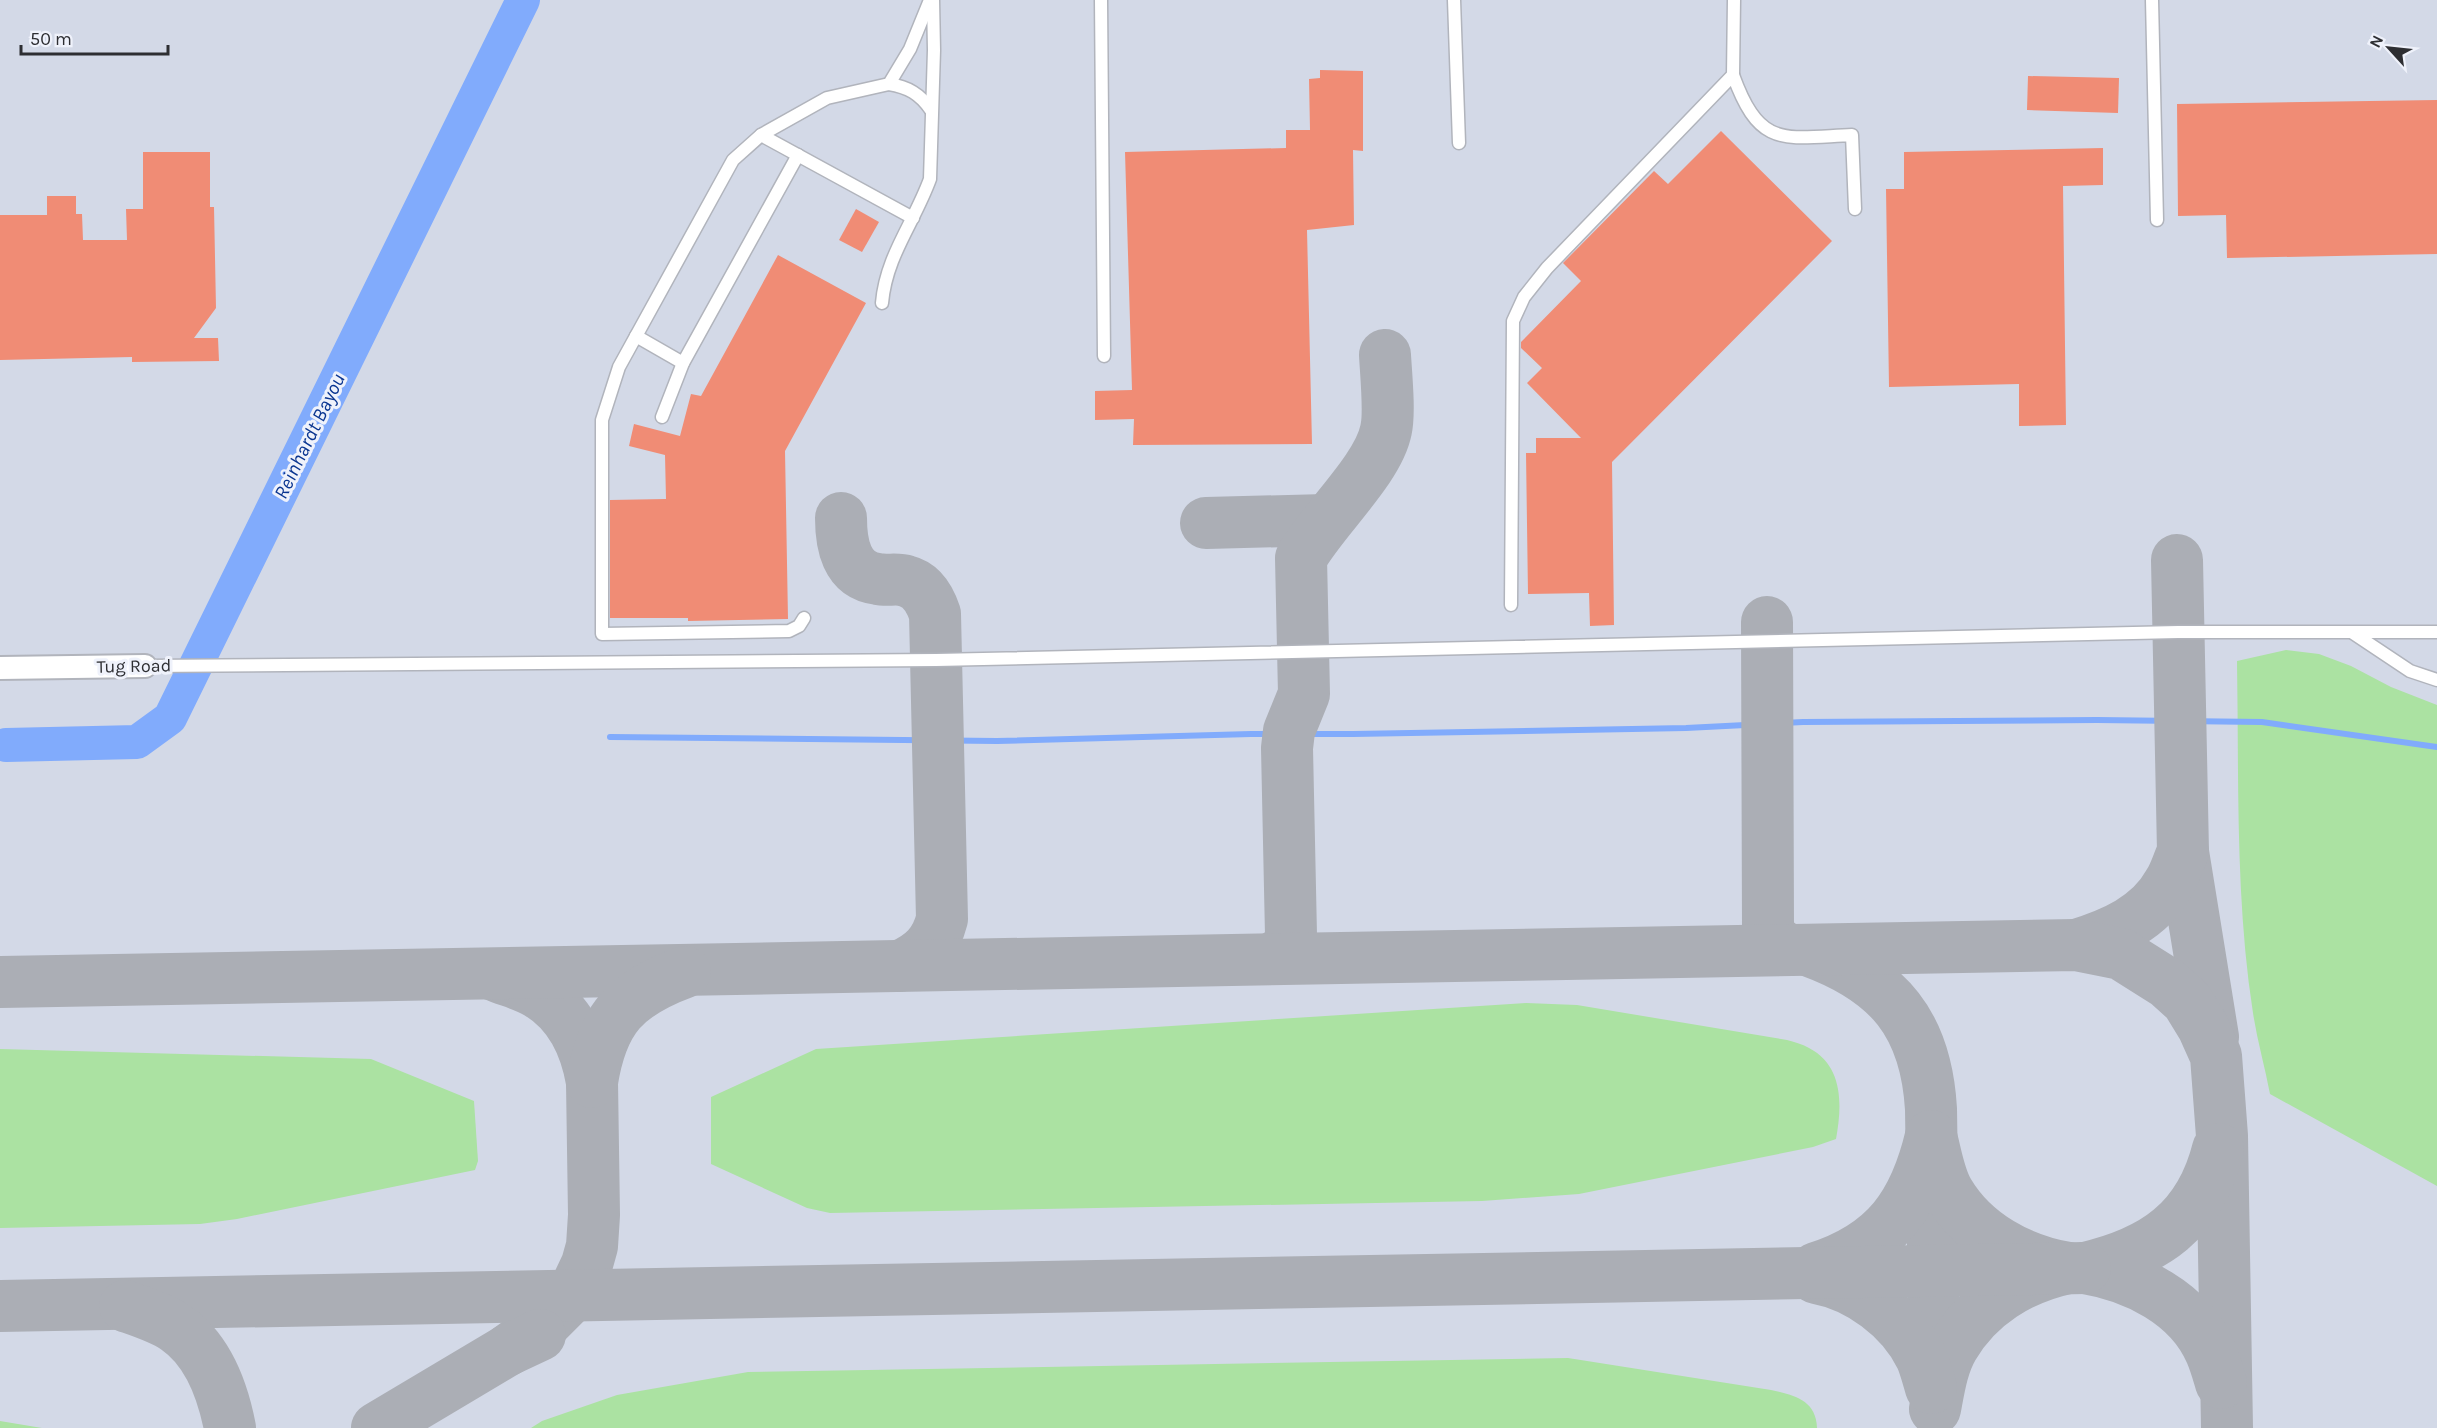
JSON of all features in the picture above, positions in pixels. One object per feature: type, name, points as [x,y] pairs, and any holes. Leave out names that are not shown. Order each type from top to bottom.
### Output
[{"type":"street","name":"Tug Road","points":[[0,668],[145,666]]},
{"type":"lane","points":[[889,84],[910,49],[932,0]]},
{"type":"lane","points":[[882,303],[884,281],[890,263],[930,179],[934,50],[932,0]]},
{"type":"lane","points":[[1101,0],[1104,356]]},
{"type":"lane","points":[[1454,0],[1459,143]]},
{"type":"lane","points":[[1734,0],[1733,75],[1744,104],[1763,127],[1783,138],[1852,135],[1855,209]]},
{"type":"lane","points":[[2152,0],[2157,220]]},
{"type":"lane","points":[[1511,605],[1513,321],[1524,297],[1547,268],[1733,75]]},
{"type":"lane","points":[[804,618],[799,626],[789,631],[602,634],[602,420],[619,367],[734,160],[761,135],[827,98],[889,84],[914,91],[924,99],[931,110]]},
{"type":"lane","points":[[761,135],[913,218]]},
{"type":"lane","points":[[662,417],[683,363],[798,155]]},
{"type":"lane","points":[[636,336],[683,363]]},
{"type":"lane","name":"Tug Road","points":[[145,666],[936,660],[2178,632],[2437,632]]},
{"type":"lane","points":[[2352,632],[2410,671],[2437,680]]},
{"type":"shaded area","points":[[0,0],[2437,0],[2437,1428],[0,1428]]},
{"type":"green space","points":[[2286,650],[2319,654],[2437,705],[2437,1186],[2270,1094],[2253,1013],[2243,926],[2239,837],[2237,661]]},
{"type":"green space","points":[[1526,1003],[1577,1005],[1787,1040],[1804,1045],[1829,1065],[1835,1076],[1839,1101],[1836,1139],[1813,1147],[1579,1194],[1482,1201],[830,1213],[807,1208],[711,1164],[711,1097],[816,1049]]},
{"type":"green space","points":[[0,1049],[371,1059],[474,1101],[478,1161],[475,1170],[237,1219],[200,1224],[0,1228]]},
{"type":"green space","points":[[1568,1358],[1788,1394],[1808,1405],[1813,1411],[1817,1428],[531,1428],[542,1421],[617,1395],[748,1372]]},
{"type":"green space","points":[[0,1421],[42,1428],[0,1428]]},
{"type":"building","points":[[1320,70],[1363,71],[1363,151],[1353,150],[1354,225],[1307,230],[1312,444],[1133,445],[1134,419],[1095,420],[1095,391],[1132,390],[1125,152],[1286,148],[1286,130],[1310,130],[1309,79],[1320,78]]},
{"type":"building","points":[[2028,76],[2119,78],[2118,113],[2027,110]]},
{"type":"building","points":[[2437,100],[2437,254],[2227,258],[2226,215],[2178,216],[2177,104]]},
{"type":"building","points":[[1721,131],[1832,241],[1612,462],[1614,625],[1590,626],[1589,593],[1528,594],[1526,453],[1536,453],[1536,438],[1581,438],[1527,383],[1542,368],[1521,348],[1521,342],[1581,281],[1563,263],[1654,171],[1668,184]]},
{"type":"building","points":[[2103,148],[2103,185],[2063,186],[2066,425],[2019,426],[2019,384],[1889,387],[1886,189],[1904,189],[1904,152]]},
{"type":"building","points":[[143,152],[210,152],[210,207],[214,207],[216,308],[194,338],[218,338],[219,361],[132,362],[132,357],[0,360],[0,215],[47,215],[47,196],[76,196],[76,214],[82,214],[83,240],[127,240],[126,209],[143,209]]},
{"type":"building","points":[[856,209],[879,222],[862,252],[839,240]]},
{"type":"building","points":[[778,255],[866,303],[785,451],[788,619],[688,621],[688,618],[610,618],[610,500],[666,499],[665,455],[629,446],[634,424],[680,436],[691,394],[701,396]]},
{"type":"waterway","name":"Reinhardt Bayou","points":[[6,745],[137,742],[170,718],[523,0]]},
{"type":"waterway","points":[[610,737],[997,741],[1251,734],[1686,728],[1803,722],[2097,720],[2262,722],[2437,747]]},
{"type":"taxiway","points":[[1271,959],[1284,950],[1291,935],[1287,748],[1289,731],[1304,694],[1301,558],[1361,478],[1381,445],[1388,414],[1385,355]]},
{"type":"taxiway","points":[[841,518],[844,548],[852,565],[867,576],[912,583],[925,593],[935,614],[942,919],[936,935],[927,948],[900,966]]},
{"type":"taxiway","points":[[1206,523],[1326,520]]},
{"type":"taxiway","points":[[2076,945],[2116,930],[2152,906],[2171,879],[2183,852],[2177,560]]},
{"type":"taxiway","points":[[1767,622],[1768,926],[1775,940],[1788,950]]},
{"type":"taxiway","points":[[2183,852],[2213,1037]]},
{"type":"taxiway","points":[[0,982],[2076,945],[2121,954],[2167,983],[2187,1001],[2203,1027],[2216,1056],[2222,1136],[2227,1428]]},
{"type":"taxiway","points":[[1810,951],[1862,976],[1882,991],[1911,1029],[1921,1053],[1928,1079],[1931,1109],[1935,1384]]},
{"type":"taxiway","points":[[592,1082],[602,1041],[620,1012],[647,990],[685,972]]},
{"type":"taxiway","points":[[494,975],[533,990],[559,1010],[568,1020],[581,1043],[592,1082],[594,1215],[592,1246],[587,1264],[572,1296],[543,1325],[508,1350]]},
{"type":"taxiway","points":[[1816,1268],[1861,1248],[1894,1219],[1916,1182],[1931,1136],[1940,1173],[1946,1187],[1959,1208],[1972,1221],[1985,1233],[2016,1252],[2068,1268],[2018,1286],[2002,1295],[1975,1318],[1949,1354],[1941,1377],[1935,1409]]},
{"type":"taxiway","points":[[2218,1149],[2210,1174],[2199,1196],[2171,1230],[2132,1253],[2085,1268],[2141,1285],[2175,1306],[2202,1335],[2221,1383]]},
{"type":"taxiway","points":[[0,1306],[2085,1268]]},
{"type":"taxiway","points":[[1816,1278],[1848,1288],[1863,1296],[1890,1317],[1913,1342],[1921,1357],[1931,1388]]},
{"type":"taxiway","points":[[125,1306],[170,1324],[197,1348],[218,1386],[230,1428]]},
{"type":"taxiway","points":[[377,1428],[508,1350],[540,1335]]}]
